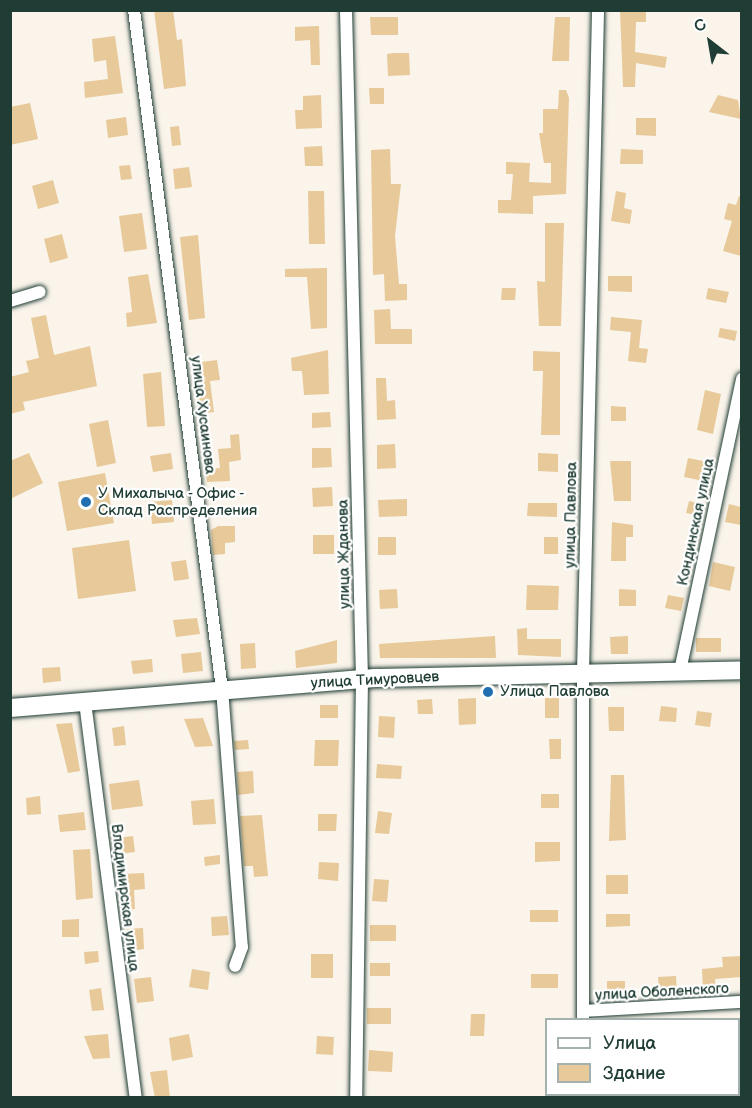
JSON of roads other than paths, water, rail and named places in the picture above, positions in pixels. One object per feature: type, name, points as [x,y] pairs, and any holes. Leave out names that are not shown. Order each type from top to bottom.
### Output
[{"type":"main road","name":"улица Тимуровцев","points":[[10,708],[362,679],[741,670]]},
{"type":"street","name":"улица Хусаинова","points":[[134,10],[222,689],[242,947],[235,966]]},
{"type":"street","name":"улица Жданова","points":[[346,10],[362,679],[356,1098]]},
{"type":"street","name":"улица Павлова","points":[[584,1015],[583,673],[598,10]]},
{"type":"street","points":[[10,301],[40,292]]},
{"type":"street","name":"Кондинская улица","points":[[680,671],[741,379]]},
{"type":"street","name":"Владимирская улица","points":[[84,702],[136,1098]]},
{"type":"street","name":"улица Оболенского","points":[[584,1015],[741,1002]]},
{"type":"place","name":"У Михалыча - Офис - Склад Распределения","points":[[86,502]]},
{"type":"place","name":"Улица Павлова","points":[[488,692]]}]
